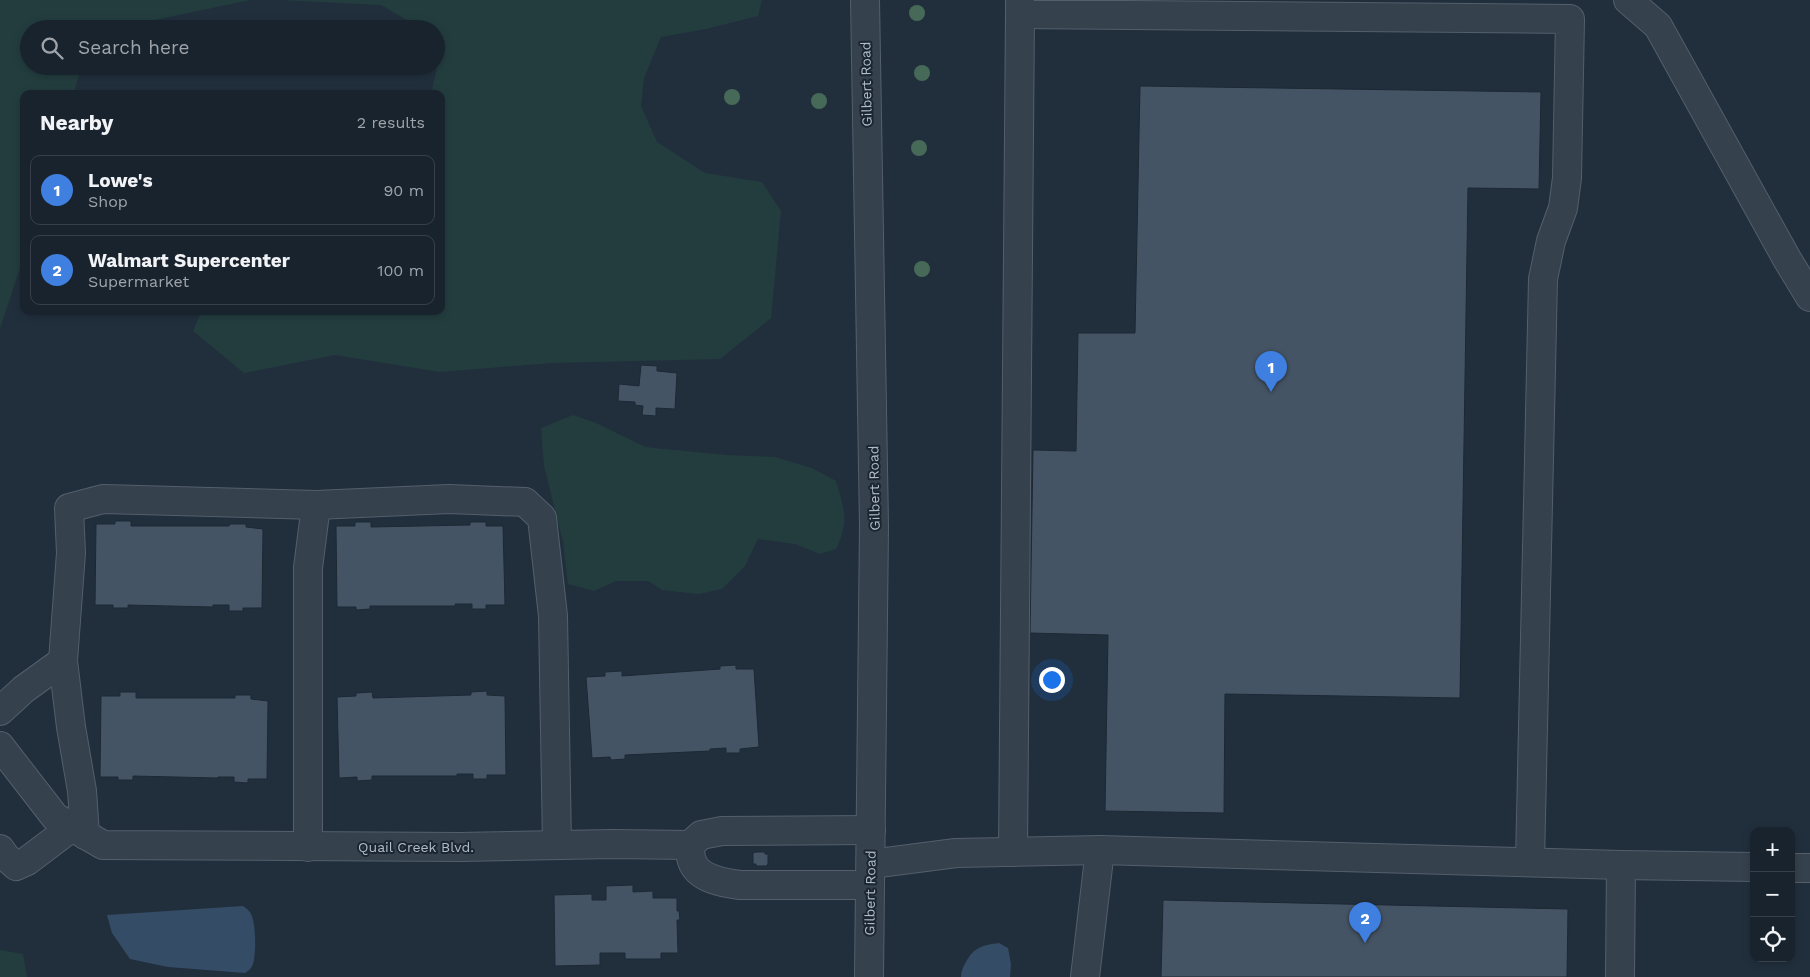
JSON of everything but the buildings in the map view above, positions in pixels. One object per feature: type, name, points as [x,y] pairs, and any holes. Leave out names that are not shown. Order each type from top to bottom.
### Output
[{"type":"street","name":"Gilbert Road","points":[[865,0],[874,526],[869,977]]},
{"type":"street","points":[[1628,0],[1658,26],[1810,297]]},
{"type":"street","points":[[1013,852],[1013,637],[1019,247],[1020,7],[1570,19],[1567,178],[1563,208],[1551,241],[1543,279],[1530,862]]},
{"type":"street","points":[[0,849],[16,866],[78,831],[82,791],[70,727],[64,661],[71,552],[70,508],[103,499],[316,505],[449,499],[525,502],[542,518],[554,616],[557,845]]},
{"type":"street","points":[[308,847],[308,568],[316,505]]},
{"type":"street","points":[[0,711],[24,689],[64,661]]},
{"type":"street","name":"Quail Creek Blvd.","points":[[0,746],[55,817],[103,845],[460,847],[690,845],[701,835],[722,831],[871,830]]},
{"type":"street","points":[[690,845],[692,861],[696,869],[725,883],[740,885],[870,874],[956,853],[1100,850],[1750,867]]},
{"type":"street","points":[[1085,977],[1100,850]]},
{"type":"street","points":[[1620,977],[1621,865]]},
{"type":"street","points":[[1795,868],[1810,868]]},
{"type":"green space","points":[[0,0],[250,0],[155,20],[20,20],[20,75],[79,75],[75,90],[20,90],[20,268],[0,328]]},
{"type":"green space","points":[[281,0],[762,0],[758,16],[706,29],[661,37],[644,78],[641,106],[657,142],[705,173],[762,182],[781,211],[771,318],[720,359],[551,363],[440,372],[335,355],[244,373],[193,331],[199,315],[445,315],[445,90],[432,90],[435,75],[445,75],[445,20],[407,20],[381,5]]},
{"type":"green space","points":[[573,415],[596,423],[645,447],[726,455],[775,457],[812,468],[836,481],[843,508],[844,522],[836,549],[820,554],[795,544],[758,539],[745,566],[722,589],[699,594],[662,590],[648,581],[616,581],[594,591],[568,584],[563,542],[544,466],[541,428]]},
{"type":"green space","points":[[0,950],[23,954],[27,977],[0,977]]},
{"type":"water","points":[[243,906],[252,916],[255,935],[254,962],[245,973],[168,967],[130,959],[112,933],[107,915]]},
{"type":"water","points":[[999,943],[1008,948],[1011,964],[1010,977],[961,977],[963,967],[972,953],[984,946]]},
{"type":"place","name":"Lowe's","points":[[1271,392]]},
{"type":"place","name":"Walmart Supercenter","points":[[1365,943]]}]
